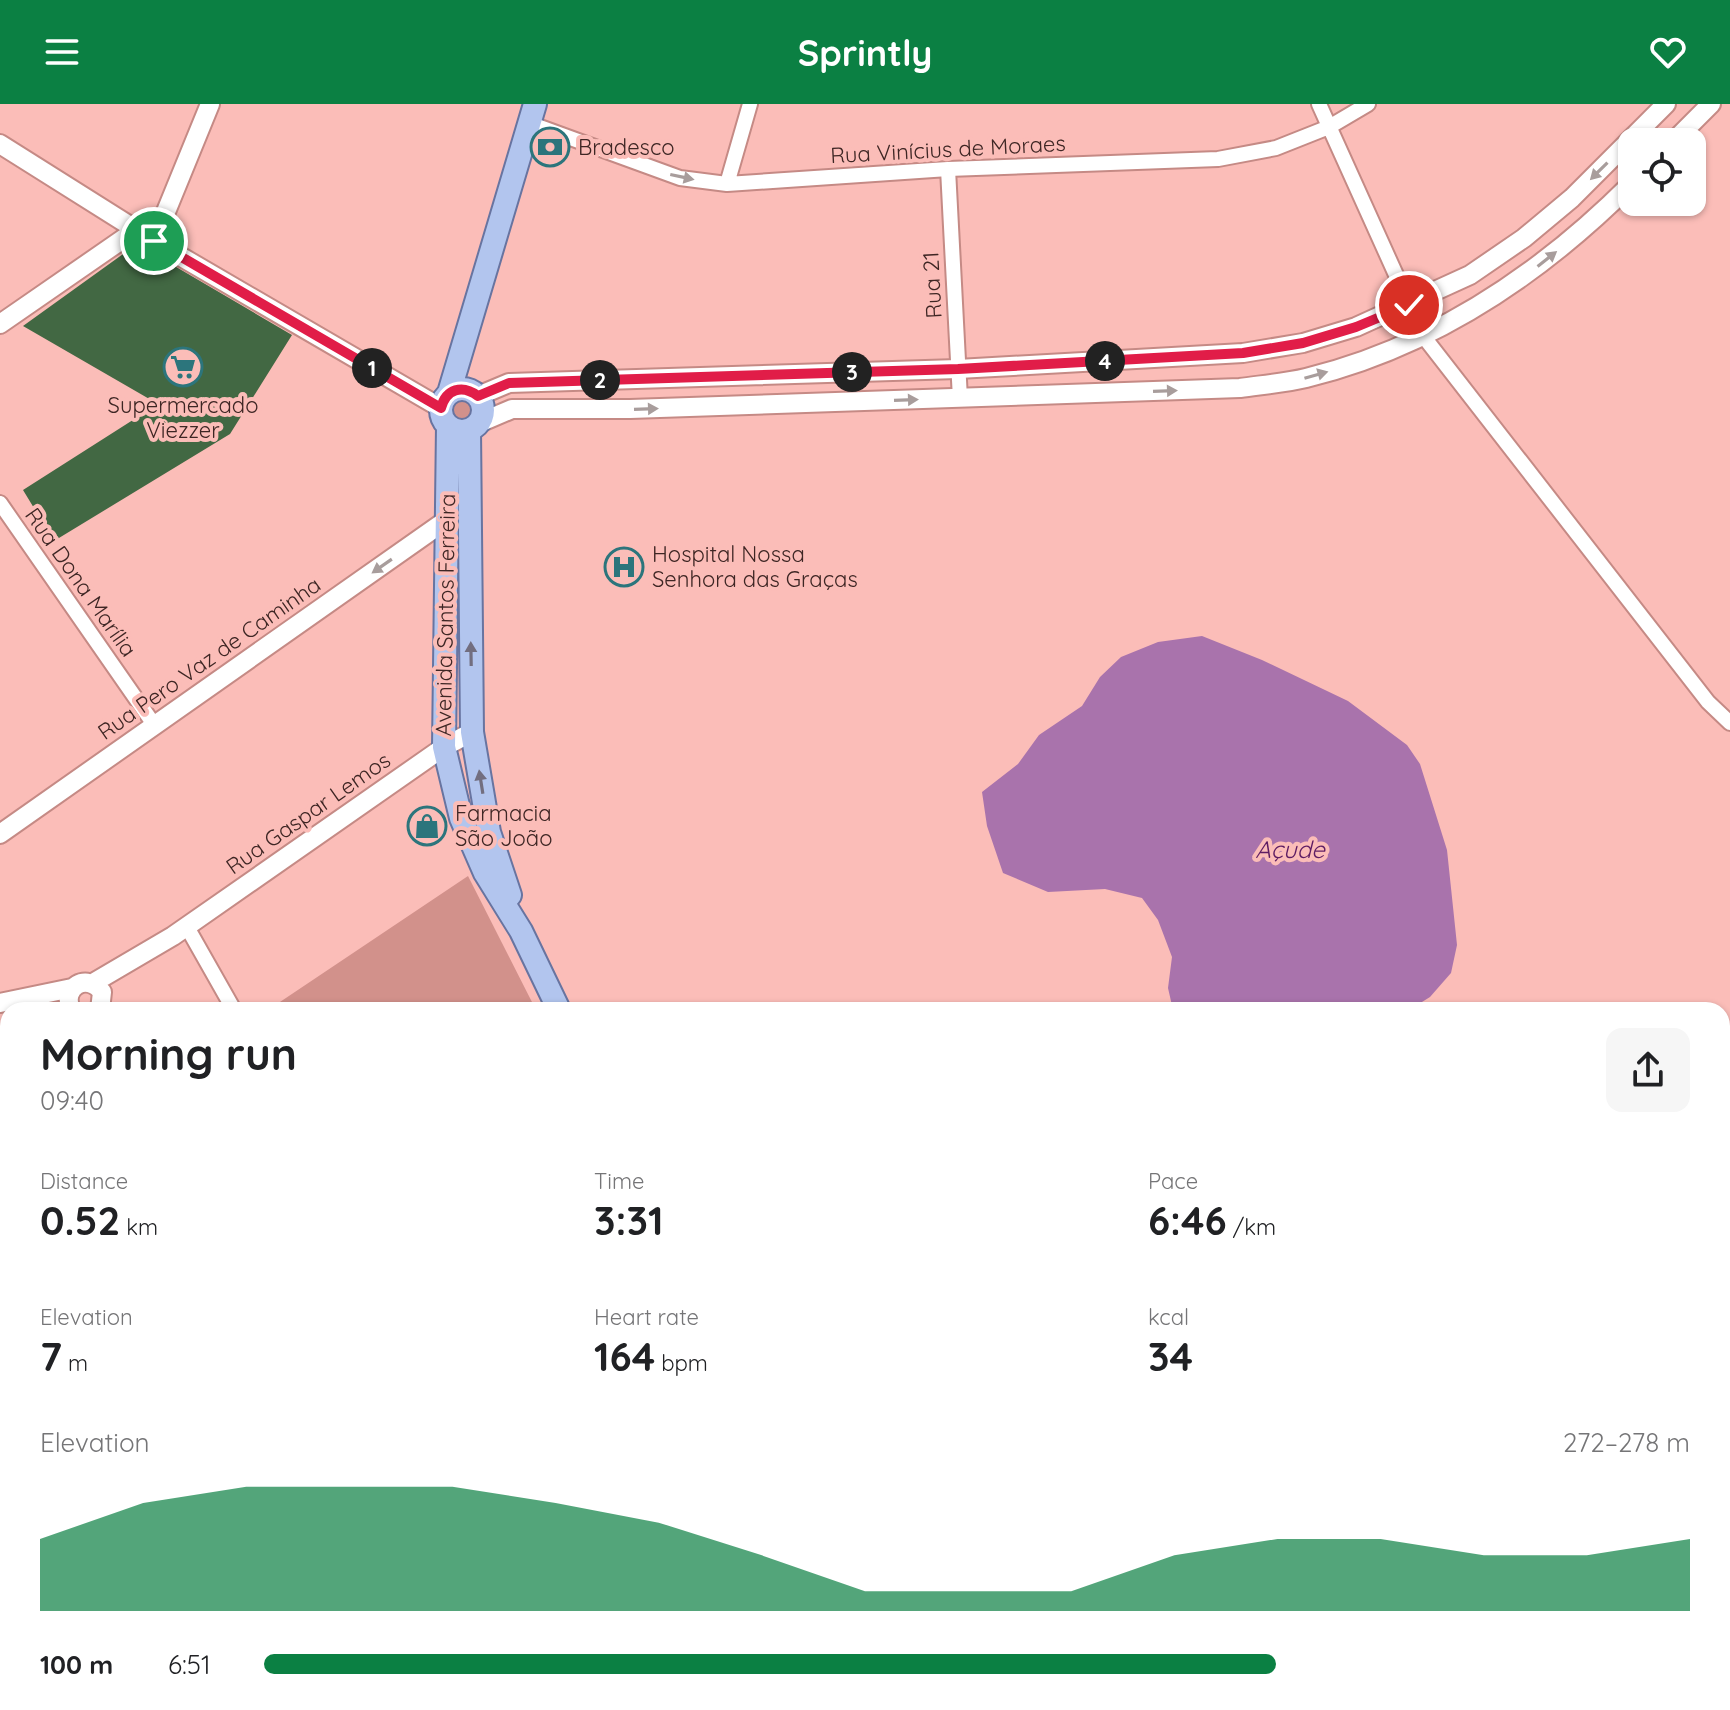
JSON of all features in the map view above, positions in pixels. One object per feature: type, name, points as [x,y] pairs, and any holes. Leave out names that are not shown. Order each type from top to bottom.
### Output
[{"type":"main road","name":"Avenida Santos Ferreira","points":[[532,114],[478,298],[445,521],[444,747],[461,818],[485,873],[521,931],[555,1002]]},
{"type":"main road","name":"Avenida Santos Ferreira","points":[[462,409],[472,732],[489,832],[521,931]]},
{"type":"street","points":[[154,241],[210,104]]},
{"type":"street","points":[[727,184],[750,104]]},
{"type":"street","points":[[1319,104],[1424,337],[1708,702],[1730,723]]},
{"type":"street","name":"Rua Vinícius de Moraes","points":[[532,114],[680,178],[727,184],[948,169],[1218,159],[1276,148],[1329,127],[1368,104]]},
{"type":"street","points":[[462,409],[509,383],[958,369],[1243,353],[1303,343],[1409,305],[1470,275],[1524,238],[1572,198],[1666,104]]},
{"type":"street","points":[[1687,128],[1711,104]]},
{"type":"street","points":[[0,144],[154,241],[462,409],[630,409],[960,399],[1240,388],[1303,379],[1365,361],[1424,337],[1489,301],[1541,265],[1595,221],[1618,197]]},
{"type":"street","name":"Rua 21","points":[[948,169],[960,399]]},
{"type":"street","points":[[0,324],[136,230]]},
{"type":"street","name":"Rua Dona Marília","points":[[0,503],[155,726]]},
{"type":"street","name":"Rua Pero Vaz de Caminha","points":[[0,834],[445,521]]},
{"type":"street","name":"Rua Gaspar Lemos","points":[[99,1001],[180,932],[444,747],[472,732]]},
{"type":"street","points":[[180,932],[228,1002]]},
{"type":"street","points":[[5,1002],[72,988],[81,982],[99,1001]]},
{"type":"street","points":[[69,1002],[72,988]]},
{"type":"shaded area","points":[[463,399],[472,403],[476,412],[472,421],[463,425],[454,421],[450,412],[454,403]]},
{"type":"shaded area","points":[[468,876],[532,1002],[280,1002]]},
{"type":"water","name":"Açude","points":[[1202,636],[1262,660],[1348,701],[1407,745],[1420,764],[1447,850],[1457,945],[1451,973],[1430,997],[1422,1002],[1171,1002],[1168,988],[1172,957],[1158,920],[1142,898],[1105,889],[1048,892],[1003,873],[987,826],[982,792],[1018,764],[1039,735],[1082,706],[1100,677],[1121,657],[1158,642]]},
{"type":"building","name":"Supermercado Viezzer","points":[[137,244],[292,335],[230,434],[54,541],[23,490],[158,404],[23,326]]},
{"type":"place","name":"Bradesco","points":[[550,147]]},
{"type":"place","name":"Supermercado Viezzer","points":[[183,367]]},
{"type":"place","name":"Hospital Nossa Senhora das Graças","points":[[624,567]]},
{"type":"place","name":"Farmacia São João","points":[[427,826]]},
{"type":"route","points":[[154,241],[441,408],[445,397],[455,389],[469,390],[478,396],[509,383],[958,369],[1243,353],[1303,343],[1356,327],[1409,305]]}]
